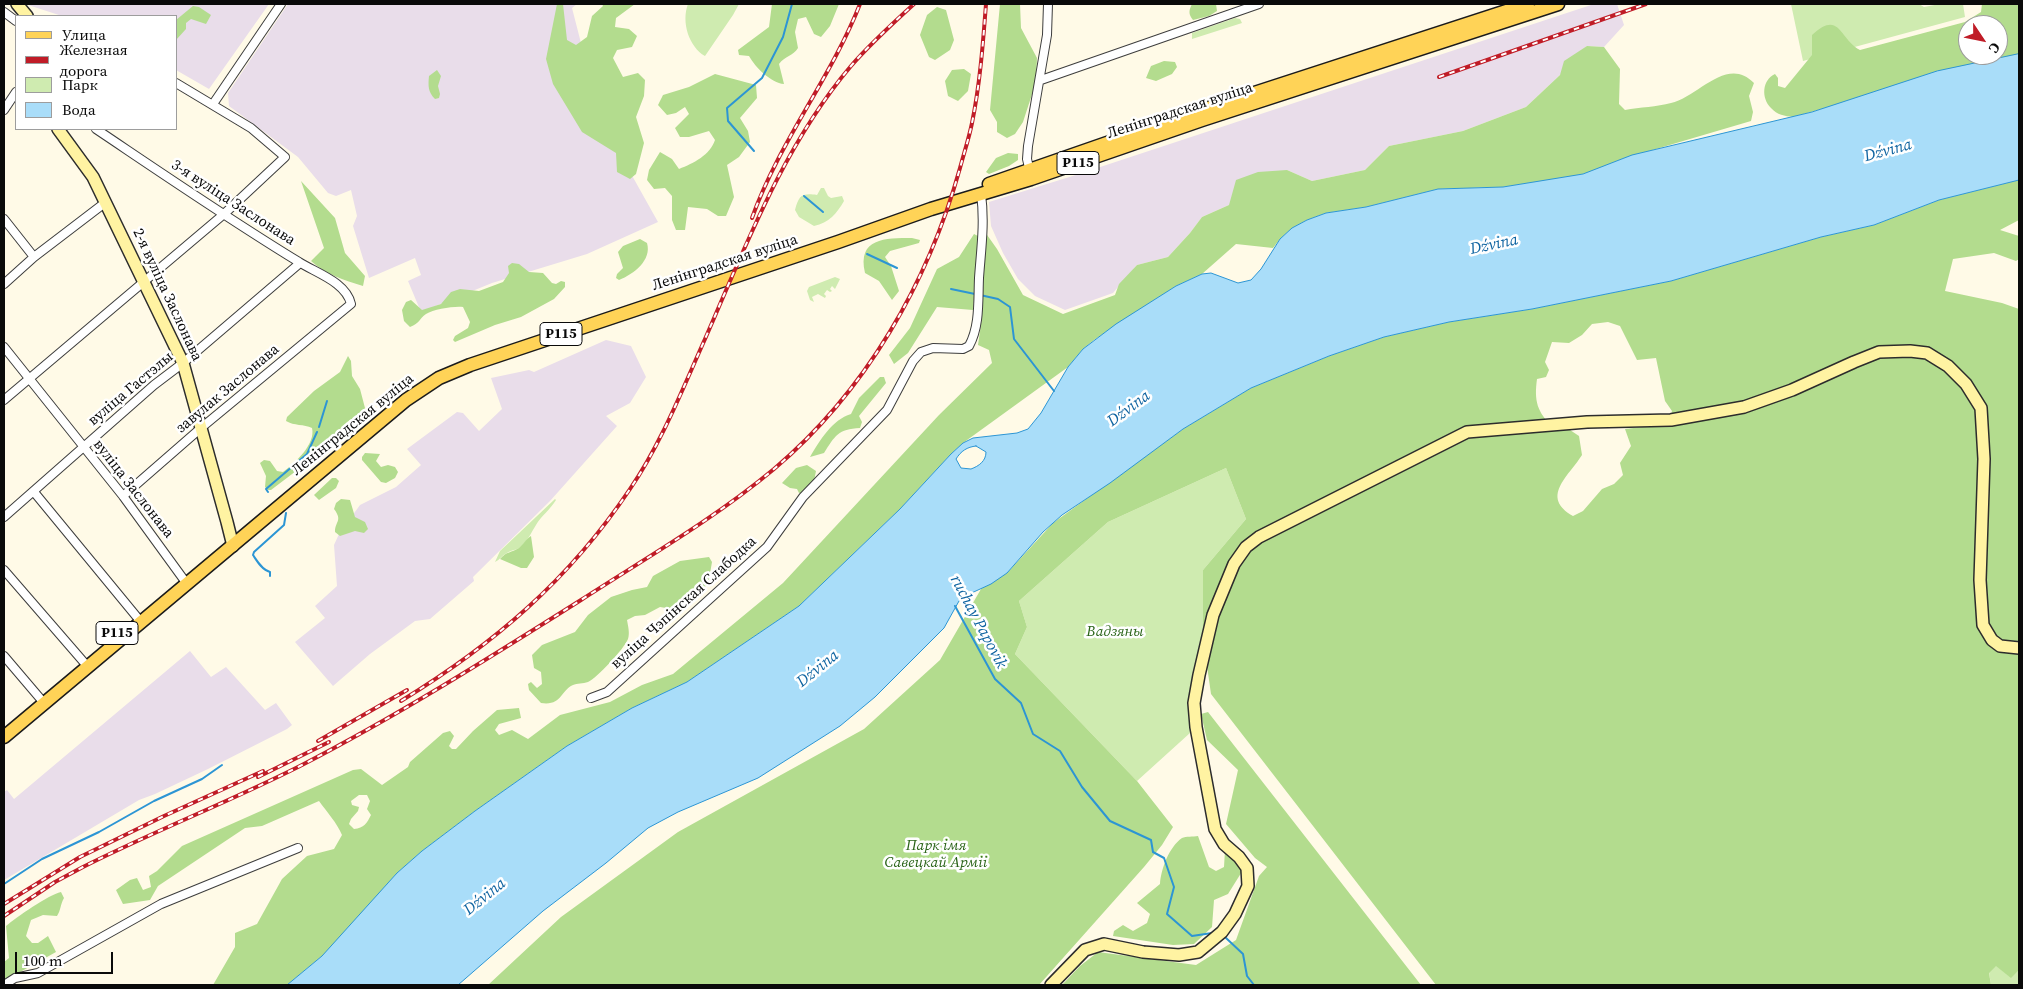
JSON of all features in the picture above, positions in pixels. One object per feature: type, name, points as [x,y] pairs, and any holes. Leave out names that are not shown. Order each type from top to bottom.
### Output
[{"type":"main road","name":"Ленінградская вуліца","points":[[1486,23],[1528,4]]},
{"type":"main road","name":"Ленінградская вуліца","points":[[871,226],[980,194],[1030,174],[1115,145],[1486,23],[1558,4]]},
{"type":"main road","name":"Ленінградская вуліца","points":[[4,728],[85,665],[404,397],[422,384],[467,360],[833,240],[979,188],[1030,174]]},
{"type":"main road","name":"Ленінградская вуліца","points":[[4,736],[42,700]]},
{"type":"street","points":[[18,4],[26,15]]},
{"type":"street","points":[[213,104],[281,4]]},
{"type":"street","points":[[1030,174],[1027,159],[1030,124],[1041,80],[1048,35],[1048,4]]},
{"type":"street","points":[[1041,80],[1259,4]]},
{"type":"street","points":[[4,12],[15,20]]},
{"type":"street","points":[[4,400],[224,214],[285,157],[252,128],[178,84]]},
{"type":"street","points":[[5,106],[15,93]]},
{"type":"street","name":"2-я вуліца Заслонава","points":[[59,130],[93,177],[183,363],[232,542]]},
{"type":"street","name":"3-я вуліца Заслонава","points":[[98,130],[300,263],[337,284],[346,292],[351,304]]},
{"type":"street","name":"вуліца Чэпінская Слабодка","points":[[592,698],[607,692],[767,548],[803,498],[888,410],[913,361],[921,352],[933,348],[963,349],[969,346],[976,330],[978,305],[984,218],[980,194]]},
{"type":"street","points":[[4,284],[34,257],[106,202]]},
{"type":"street","points":[[4,219],[34,257]]},
{"type":"street","name":"вуліца Гастэлы","points":[[4,517],[154,385],[183,363],[300,263]]},
{"type":"street","name":"завулак Заслонава","points":[[123,496],[201,428],[351,304]]},
{"type":"street","name":"вуліца Заслонава","points":[[4,347],[123,496],[185,581]]},
{"type":"street","points":[[1051,985],[1086,950],[1104,944],[1143,952],[1179,955],[1198,952],[1222,932],[1235,914],[1248,886],[1247,868],[1239,857],[1224,844],[1215,829],[1198,744],[1194,703],[1213,615],[1234,564],[1246,547],[1259,537],[1467,432],[1587,422],[1672,420],[1744,407],[1792,390],[1879,352],[1910,351],[1927,353],[1948,366],[1966,384],[1981,408],[1984,459],[1980,580],[1983,625],[1992,640],[2000,646],[2019,648]]},
{"type":"street","points":[[34,492],[139,619]]},
{"type":"street","points":[[4,570],[85,665]]},
{"type":"street","points":[[4,656],[42,700]]},
{"type":"street","points":[[4,985],[15,978],[38,973],[161,904],[298,848]]},
{"type":"shaded area","points":[[25,4],[269,4],[209,89],[178,71],[178,15],[59,15]]},
{"type":"shaded area","points":[[288,4],[577,4],[572,8],[581,43],[630,172],[658,222],[587,254],[492,283],[421,312],[408,281],[421,275],[415,258],[369,278],[353,226],[357,216],[351,190],[336,196],[328,193],[298,157],[229,106],[228,93]]},
{"type":"shaded area","points":[[1594,4],[1617,4],[1624,25],[1604,47],[1587,46],[1526,107],[1463,131],[1389,146],[1365,170],[1312,181],[1287,170],[1229,205],[1202,217],[1168,257],[1137,265],[1113,293],[1065,310],[1035,296],[1018,279],[1003,253],[991,226],[989,202]]},
{"type":"shaded area","points":[[606,340],[631,346],[646,377],[630,403],[606,416],[617,426],[550,501],[473,577],[474,581],[430,619],[415,621],[370,654],[333,686],[295,642],[325,618],[315,606],[337,586],[334,545],[339,534],[360,505],[396,487],[421,465],[407,449],[457,412],[463,413],[479,431],[502,409],[491,378],[529,370],[534,372]]},
{"type":"shaded area","points":[[190,651],[211,677],[226,667],[265,710],[276,703],[292,725],[208,769],[139,800],[4,880],[4,792],[7,790],[14,799]]},
{"type":"green space","points":[[557,4],[563,4],[567,40],[576,45],[587,37],[592,16],[603,6],[602,4],[635,4],[616,18],[615,27],[629,29],[637,36],[632,47],[617,50],[613,58],[623,77],[638,73],[645,80],[644,96],[636,117],[644,143],[636,174],[630,179],[617,172],[616,153],[582,132],[553,84],[546,59]]},
{"type":"green space","points":[[688,4],[739,4],[705,56],[695,47],[688,33],[685,18]]},
{"type":"green space","points":[[772,4],[839,4],[830,26],[821,37],[814,34],[806,17],[798,19],[795,32],[798,48],[779,64],[784,84],[769,78],[755,65],[749,56],[739,55],[738,50],[769,27]]},
{"type":"green space","points":[[1000,4],[1020,4],[1021,28],[1037,58],[1036,82],[1023,122],[1015,134],[1007,138],[997,132],[997,122],[990,110]]},
{"type":"green space","points":[[1192,4],[1216,4],[1217,11],[1209,16],[1193,20],[1190,16]]},
{"type":"green space","points":[[1791,4],[1919,4],[1924,7],[1940,4],[1963,4],[1965,15],[1958,15],[1958,19],[1803,61]]},
{"type":"green space","points":[[1982,4],[2019,4],[2019,54],[2008,57],[2008,15],[1976,15],[1981,12]]},
{"type":"green space","points":[[193,6],[199,7],[211,15],[206,24],[191,19],[186,23],[186,29],[178,38],[178,18]]},
{"type":"green space","points":[[937,7],[946,10],[954,40],[950,50],[935,60],[929,57],[920,35],[927,15]]},
{"type":"green space","points":[[1235,18],[1240,19],[1242,23],[1192,39],[1192,33]]},
{"type":"green space","points":[[1958,24],[1958,65],[1980,65],[1793,117],[1784,116],[1776,112],[1768,104],[1764,94],[1767,80],[1775,74],[1778,78],[1778,86],[1785,88],[1812,55],[1812,35],[1821,28],[1834,25],[1860,50]]},
{"type":"green space","points":[[1587,46],[1604,47],[1620,69],[1619,104],[1625,110],[1671,103],[1723,75],[1733,73],[1744,76],[1754,83],[1749,96],[1753,112],[1751,121],[1622,159],[1591,172],[1570,177],[1503,187],[1438,189],[1366,207],[1326,213],[1292,228],[1273,248],[1236,244],[1202,274],[1176,286],[1094,340],[1083,349],[1068,367],[963,443],[900,509],[799,606],[687,682],[632,708],[567,746],[422,851],[397,873],[322,956],[287,985],[213,985],[235,947],[235,933],[257,924],[282,879],[307,856],[334,849],[342,835],[319,801],[262,826],[245,828],[158,886],[150,900],[123,904],[116,890],[130,880],[137,878],[143,890],[151,887],[149,876],[157,871],[182,846],[353,770],[361,769],[382,785],[408,767],[410,762],[443,733],[450,731],[454,736],[449,746],[452,749],[456,749],[497,710],[519,708],[521,718],[499,724],[495,730],[499,735],[512,730],[528,739],[560,715],[610,702],[642,685],[673,674],[783,583],[939,415],[992,363],[989,350],[978,345],[982,317],[985,232],[1023,295],[1063,314],[1115,295],[1119,284],[1137,265],[1168,257],[1202,217],[1229,205],[1236,180],[1258,172],[1287,170],[1312,181],[1365,170],[1389,146],[1463,131],[1526,107],[1560,75],[1564,61]],"holes":[[[359,795],[367,795],[370,801],[367,809],[371,815],[365,825],[354,829],[349,824],[359,807],[352,805],[351,801]]]},
{"type":"green space","points":[[1164,61],[1175,62],[1177,67],[1172,74],[1156,81],[1146,78],[1151,66]]},
{"type":"green space","points":[[964,69],[971,74],[968,91],[958,101],[948,96],[945,81],[952,70]]},
{"type":"green space","points":[[437,70],[441,76],[438,86],[440,94],[439,98],[435,99],[430,91],[429,76]]},
{"type":"green space","points":[[715,74],[756,85],[757,98],[740,118],[748,131],[750,142],[739,157],[727,165],[734,197],[726,216],[718,216],[707,209],[688,207],[685,230],[676,230],[672,220],[672,196],[665,188],[654,189],[647,180],[649,170],[660,152],[672,159],[679,169],[696,161],[705,154],[715,140],[709,131],[689,137],[680,137],[675,128],[689,114],[685,107],[676,113],[667,115],[658,105],[663,95],[689,87]]},
{"type":"green space","points":[[1008,153],[1018,154],[1018,160],[989,174],[986,172],[996,158]]},
{"type":"green space","name":"Парк імя Савецкай Арміі","points":[[2019,180],[2019,220],[2000,230],[2019,236],[2019,259],[2016,261],[1994,253],[1953,259],[1945,291],[2002,303],[2019,309],[2019,970],[2011,978],[1996,966],[1989,973],[1991,985],[1436,985],[1211,694],[1203,638],[1203,570],[1246,519],[1226,468],[1108,522],[1019,601],[1027,627],[1015,654],[1137,781],[1173,827],[1162,845],[1144,867],[1039,985],[488,985],[561,917],[678,832],[864,729],[940,660],[981,589],[1007,573],[1053,523],[1183,429],[1251,388],[1329,356],[1384,337],[1449,322],[1532,309],[1671,281],[1821,237],[1874,225],[1939,200]],"holes":[[[1608,322],[1620,326],[1637,360],[1656,358],[1665,401],[1672,411],[1668,424],[1625,429],[1631,446],[1620,463],[1623,475],[1614,484],[1602,489],[1583,511],[1573,516],[1563,509],[1559,502],[1558,494],[1564,479],[1582,455],[1579,436],[1567,428],[1553,427],[1543,416],[1538,406],[1536,394],[1537,379],[1546,377],[1549,370],[1545,362],[1552,342],[1569,343],[1582,335],[1592,324]]]},
{"type":"green space","points":[[301,181],[335,218],[345,253],[365,276],[363,286],[329,273],[311,261],[324,248]]},
{"type":"green space","points":[[821,188],[824,188],[831,198],[842,196],[844,201],[832,217],[824,223],[814,226],[799,217],[795,210],[802,196],[808,194],[817,195]]},
{"type":"green space","points":[[974,234],[980,237],[973,310],[937,307],[908,353],[894,364],[889,355],[910,328],[937,269],[959,257]]},
{"type":"green space","points":[[912,238],[920,240],[919,243],[890,251],[885,257],[891,266],[899,291],[892,300],[879,281],[865,273],[865,253],[875,242]]},
{"type":"green space","points":[[640,239],[647,243],[647,255],[644,261],[636,270],[619,280],[616,278],[617,274],[623,268],[618,252],[623,246]]},
{"type":"green space","points":[[512,263],[519,264],[529,272],[543,273],[552,283],[565,282],[565,287],[554,299],[521,317],[495,325],[455,342],[453,340],[455,336],[468,328],[470,322],[463,307],[444,308],[430,312],[410,327],[404,321],[402,310],[406,302],[411,300],[422,310],[441,304],[451,292],[460,289],[479,291],[503,282],[509,273],[508,266]]},
{"type":"green space","points":[[835,277],[840,279],[835,289],[832,286],[830,289],[832,291],[827,290],[824,294],[825,298],[818,294],[812,297],[814,302],[810,300],[807,291],[809,287]]},
{"type":"green space","points":[[348,356],[351,361],[352,376],[360,389],[365,408],[360,414],[347,422],[343,431],[300,468],[271,490],[268,490],[265,487],[266,476],[260,463],[264,460],[270,461],[277,471],[283,472],[304,453],[311,440],[312,428],[289,423],[286,421],[287,417],[314,391],[340,372]]},
{"type":"green space","points":[[880,377],[884,377],[886,383],[859,416],[862,422],[860,428],[838,434],[824,453],[810,457],[827,431],[838,421],[851,414],[859,398]]},
{"type":"green space","points":[[365,453],[380,454],[376,461],[381,467],[388,465],[395,467],[398,472],[395,478],[386,483],[381,482],[362,460]]},
{"type":"green space","points":[[807,465],[816,471],[814,481],[805,494],[799,493],[797,489],[790,488],[782,483],[796,468]]},
{"type":"green space","name":"Вадзяны","points":[[1226,468],[1246,519],[1203,570],[1203,638],[1188,705],[1190,733],[1137,781],[1015,654],[1027,627],[1019,601],[1108,522]]},
{"type":"green space","points":[[332,478],[336,478],[339,481],[336,488],[319,500],[314,495]]},
{"type":"green space","points":[[341,499],[350,500],[355,517],[365,522],[368,529],[364,533],[355,531],[340,536],[335,532],[338,516],[334,509],[336,503]]},
{"type":"green space","points":[[555,499],[554,504],[538,522],[521,547],[510,551],[495,562],[500,551]]},
{"type":"green space","points":[[531,536],[534,557],[527,568],[521,568],[500,559],[507,553],[519,548]]},
{"type":"green space","points":[[709,557],[712,562],[708,585],[695,592],[689,605],[672,609],[660,607],[645,615],[635,616],[627,620],[629,634],[626,644],[610,663],[592,679],[586,683],[573,685],[557,700],[548,703],[541,703],[529,690],[528,684],[531,682],[537,688],[542,684],[541,672],[534,668],[532,655],[542,645],[575,632],[588,615],[611,597],[647,587],[653,576],[680,561]]},
{"type":"green space","points":[[1208,712],[1421,985],[1062,985],[1080,966],[1098,952],[1196,965],[1236,940],[1259,876],[1267,867],[1255,858],[1226,824],[1238,770],[1207,740],[1201,714]]},
{"type":"green space","points":[[1198,836],[1209,867],[1216,871],[1224,867],[1225,850],[1232,852],[1243,870],[1228,894],[1214,900],[1212,927],[1194,944],[1173,945],[1113,936],[1114,931],[1123,925],[1133,931],[1147,923],[1150,914],[1137,903],[1160,884],[1166,859],[1177,842],[1184,837]]},
{"type":"green space","points":[[61,892],[64,898],[57,916],[43,915],[31,920],[26,936],[32,943],[38,943],[48,936],[56,952],[4,981],[4,962],[9,958],[6,926],[41,902]]},
{"type":"green space","points":[[1996,965],[2011,977],[2019,970],[2019,985],[1991,985],[1989,972]]},
{"type":"water","name":"Dźvina","points":[[2019,54],[2019,180],[1939,200],[1874,225],[1821,237],[1671,281],[1532,309],[1449,322],[1384,337],[1329,356],[1251,388],[1183,429],[1110,483],[1062,515],[1043,532],[1007,573],[959,601],[944,628],[875,697],[840,726],[758,778],[678,812],[648,828],[543,911],[458,985],[287,985],[322,956],[397,873],[422,851],[567,746],[632,708],[687,682],[799,606],[900,509],[963,443],[973,438],[1017,433],[1028,429],[1041,413],[1068,367],[1083,349],[1116,324],[1176,286],[1202,274],[1211,273],[1238,283],[1251,280],[1261,269],[1280,239],[1292,228],[1326,213],[1366,207],[1438,189],[1503,187],[1583,174],[1632,155],[1812,112],[1937,71],[1966,65],[2008,65],[2008,56]],"holes":[[[976,446],[986,452],[982,463],[971,469],[961,468],[956,459],[964,450]]]},
{"type":"waterway","points":[[754,151],[728,121],[727,108],[762,78],[783,37],[792,4]]},
{"type":"waterway","points":[[804,196],[823,212]]},
{"type":"waterway","points":[[867,254],[897,268]]},
{"type":"waterway","points":[[951,289],[975,294]]},
{"type":"waterway","points":[[980,295],[998,299],[1010,307],[1014,339],[1054,391]]},
{"type":"waterway","points":[[319,427],[327,401]]},
{"type":"waterway","points":[[268,492],[266,489],[307,454],[317,432]]},
{"type":"waterway","points":[[270,576],[270,572],[262,567],[253,555],[284,525],[286,513]]},
{"type":"waterway","name":"ruchay Papovik","points":[[955,606],[995,679],[1021,703],[1033,734],[1060,751],[1082,787],[1110,821],[1151,840],[1153,852],[1164,858],[1174,887],[1167,914],[1192,936],[1212,933]]},
{"type":"waterway","points":[[4,884],[42,859],[99,832],[154,801],[202,779],[222,765]]},
{"type":"waterway","name":"ruchay Papovik","points":[[1226,938],[1243,954],[1247,976],[1254,985]]},
{"type":"railway","points":[[752,218],[776,163],[835,58],[860,4]]},
{"type":"railway","points":[[401,701],[467,657],[528,608],[582,552],[606,522],[641,472],[662,435],[752,232],[786,162],[827,97],[851,66],[873,42],[914,4]]},
{"type":"railway","points":[[4,916],[55,882],[83,867],[300,766],[372,727],[512,643],[655,553],[728,505],[774,469],[807,438],[865,370],[911,293],[930,253],[947,211],[971,129],[979,78],[986,4]]},
{"type":"railway","points":[[1439,77],[1646,4]]},
{"type":"railway","points":[[318,741],[407,690]]},
{"type":"railway","points":[[258,777],[329,742]]},
{"type":"railway","points":[[4,904],[80,857],[263,771]]}]
